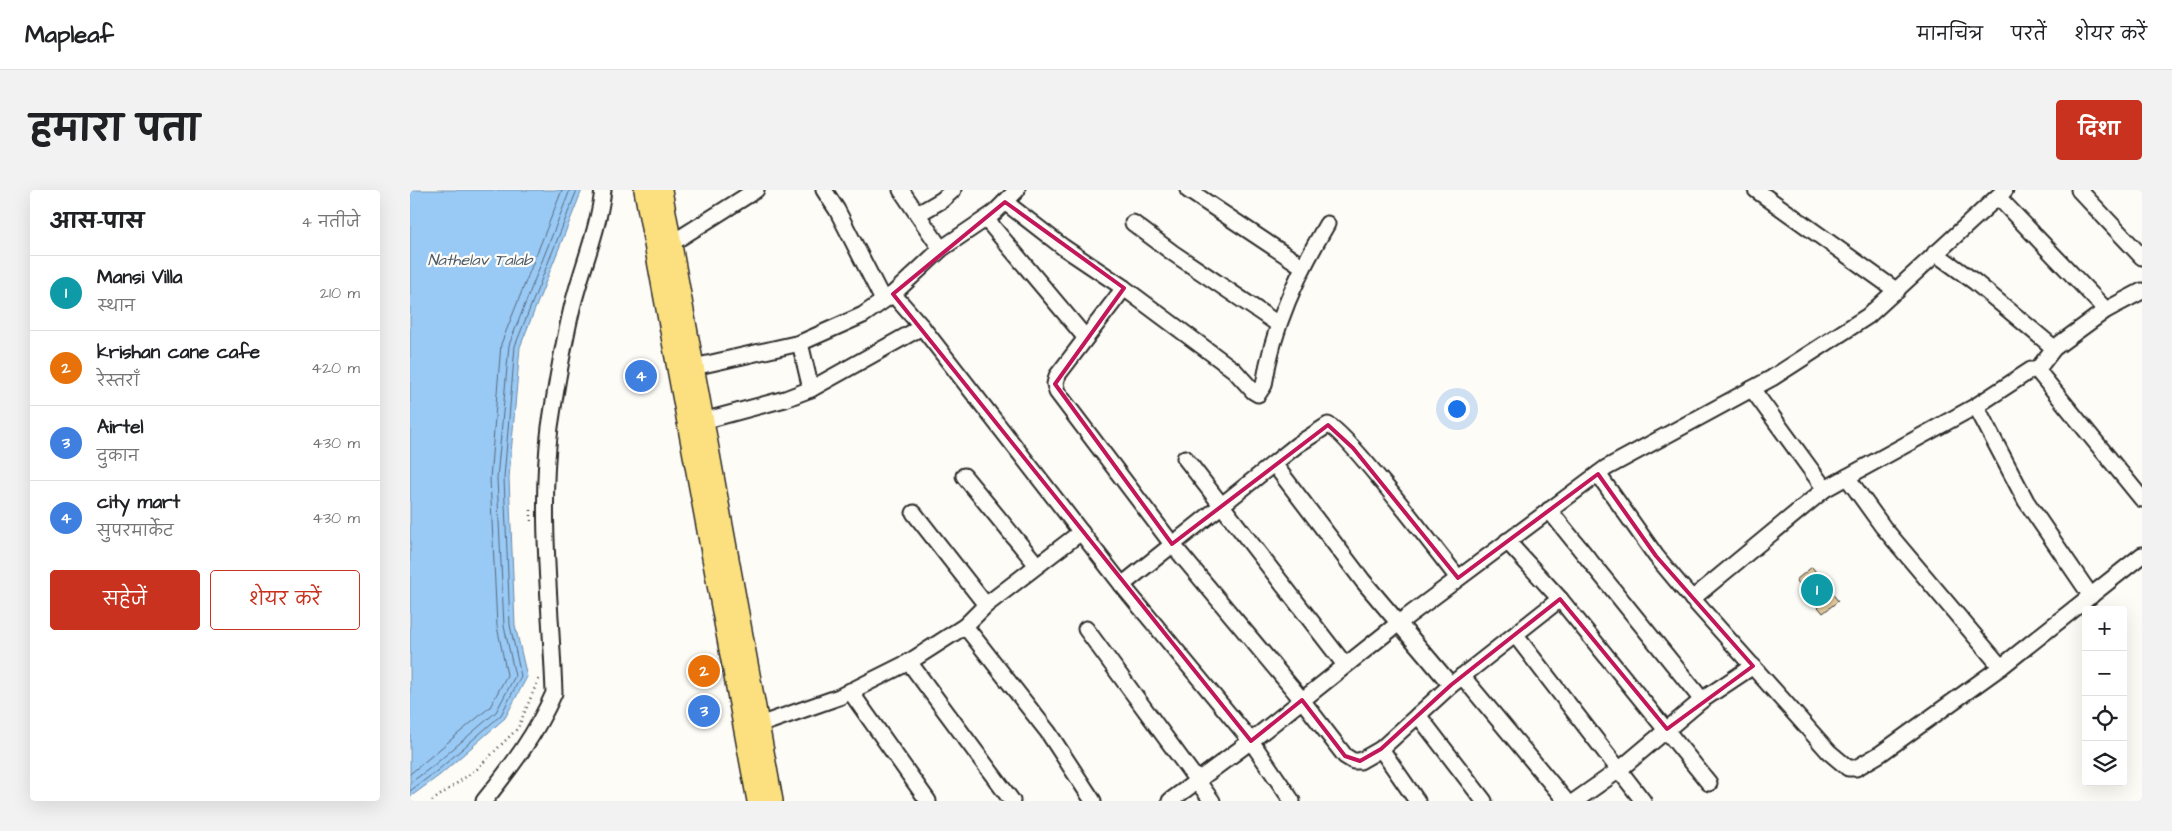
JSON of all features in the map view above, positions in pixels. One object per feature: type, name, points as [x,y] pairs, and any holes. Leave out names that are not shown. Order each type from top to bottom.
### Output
[{"type":"main road","points":[[644,190],[757,801]]},
{"type":"main road","points":[[662,190],[773,801]]},
{"type":"street","points":[[484,801],[521,754],[540,723],[554,693],[544,484],[550,426],[572,307],[599,220],[603,190]]},
{"type":"street","points":[[656,253],[756,190]]},
{"type":"street","points":[[824,190],[888,297],[922,326],[1122,585],[1251,741],[1292,801]]},
{"type":"street","points":[[901,190],[941,249]]},
{"type":"street","points":[[918,214],[942,200],[953,190]]},
{"type":"street","points":[[694,367],[800,343],[863,315],[888,297],[941,249],[986,219],[1017,190]]},
{"type":"street","points":[[1188,190],[1302,266]]},
{"type":"street","points":[[1756,190],[1897,291]]},
{"type":"street","points":[[2079,190],[2142,257]]},
{"type":"street","points":[[1170,801],[1251,741],[1400,622],[1598,474],[1752,389],[1868,316],[2001,193],[2106,310]]},
{"type":"street","points":[[1005,202],[1062,247],[1124,288],[1234,370],[1258,394],[1264,385],[1278,324],[1302,266],[1327,224]]},
{"type":"street","points":[[986,219],[1085,337]]},
{"type":"street","points":[[1133,222],[1173,254],[1278,324]]},
{"type":"street","points":[[1935,253],[1975,282],[2054,348]]},
{"type":"street","points":[[1124,288],[1085,337],[1058,376],[1055,384],[1057,392],[1172,544],[1302,700],[1344,756],[1353,761],[1360,761],[1380,749],[1457,680],[1516,636],[1560,599]]},
{"type":"street","points":[[1692,599],[1825,489],[1976,406],[2031,370],[2036,370],[2054,348],[2106,310],[2142,291]]},
{"type":"street","points":[[704,421],[785,399],[811,389],[922,326]]},
{"type":"street","points":[[800,343],[811,389]]},
{"type":"street","points":[[2036,370],[2142,499]]},
{"type":"street","points":[[1752,389],[1825,489]]},
{"type":"street","points":[[1976,406],[2026,501],[2092,596]]},
{"type":"street","points":[[1122,585],[1222,504],[1318,430],[1328,425],[1334,427],[1353,448],[1458,578]]},
{"type":"street","points":[[1185,458],[1345,665]]},
{"type":"street","points":[[1274,464],[1364,580],[1400,622],[1457,680],[1566,801]]},
{"type":"street","points":[[1598,474],[1656,556],[1692,599],[1829,752],[1848,768],[1856,768],[1880,754],[2000,667],[2142,555]]},
{"type":"street","points":[[964,476],[1037,565]]},
{"type":"street","points":[[1847,477],[1883,526],[2000,667]]},
{"type":"street","points":[[1550,510],[1702,700]]},
{"type":"street","points":[[914,513],[986,605]]},
{"type":"street","points":[[759,725],[839,697],[909,662],[965,626],[986,605],[1081,532]]},
{"type":"street","points":[[1507,541],[1560,599],[1709,783]]},
{"type":"street","points":[[965,626],[1048,732],[1093,801]]},
{"type":"street","points":[[1086,630],[1212,801]]},
{"type":"street","points":[[1516,636],[1643,801]]},
{"type":"street","points":[[909,662],[1012,801]]},
{"type":"street","points":[[1575,801],[1619,770],[1702,700],[1753,666]]},
{"type":"street","points":[[850,691],[928,801]]},
{"type":"street","points":[[1418,715],[1484,801]]},
{"type":"street","points":[[1380,749],[1417,801]]},
{"type":"highlighted area","points":[[1005,202],[1124,288],[1055,384],[1172,544],[1328,425],[1353,448],[1458,578],[1598,474],[1656,556],[1753,666],[1667,729],[1560,599],[1451,685],[1381,749],[1360,761],[1345,756],[1302,700],[1251,741],[893,294]]},
{"type":"water","name":"Nathelav Talab","points":[[410,190],[582,190],[520,347],[509,478],[515,625],[527,677],[505,718],[440,775],[410,797]]},
{"type":"building","points":[[1812,567],[1838,601],[1823,613],[1796,580]]},
{"type":"place","name":"city mart","points":[[641,376]]},
{"type":"place","name":"Mansi Villa","points":[[1817,590]]},
{"type":"place","name":"krishan cane cafe","points":[[704,671]]},
{"type":"place","name":"Airtel","points":[[704,711]]}]
